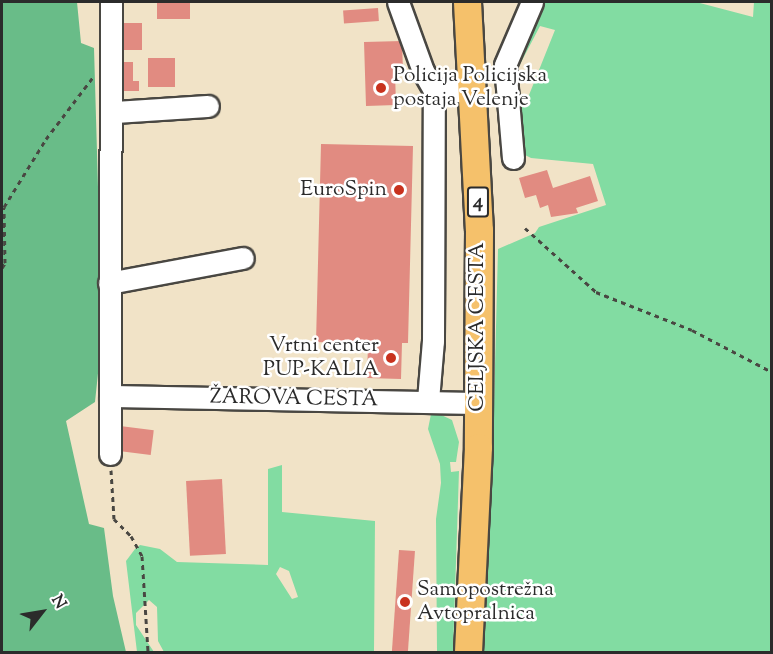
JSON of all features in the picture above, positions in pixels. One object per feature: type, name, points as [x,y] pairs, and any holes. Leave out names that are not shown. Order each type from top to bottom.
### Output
[{"type":"main road","name":"CELJSKA CESTA","points":[[467,2],[474,92],[478,403],[468,652]]},
{"type":"street","points":[[110,454],[109,283],[114,112],[111,2]]},
{"type":"street","points":[[398,2],[423,71],[434,90],[433,341],[428,400]]},
{"type":"street","points":[[513,158],[505,65],[532,2]]},
{"type":"street","points":[[434,90],[474,92]]},
{"type":"street","points":[[114,112],[208,106]]},
{"type":"street","points":[[109,283],[243,258]]},
{"type":"street","name":"ŽAROVA CESTA","points":[[110,396],[428,400],[478,403]]},
{"type":"path","points":[[2,268],[5,263],[4,207],[46,139],[112,51]]},
{"type":"path","points":[[525,228],[596,292],[692,330],[771,372]]},
{"type":"path","points":[[110,454],[114,519],[142,556],[148,652]]},
{"type":"green space","points":[[2,2],[77,2],[81,43],[94,48],[99,222],[103,250],[102,335],[95,402],[66,421],[89,524],[104,528],[113,596],[126,652],[2,652]]},
{"type":"green space","points":[[542,2],[696,2],[753,17],[754,2],[771,2],[771,652],[481,652],[492,483],[498,249],[535,233],[539,227],[606,205],[593,164],[531,158],[523,154],[511,65]],"holes":[[[540,26],[555,30],[525,105],[519,104],[517,70]]]},
{"type":"green space","points":[[437,413],[452,420],[459,442],[456,462],[450,462],[451,472],[459,471],[453,652],[437,652],[436,519],[441,483],[440,464],[428,429],[431,414]]},
{"type":"green space","points":[[282,465],[282,512],[375,521],[374,652],[164,652],[158,641],[157,607],[149,600],[136,613],[136,625],[154,652],[137,652],[126,561],[140,545],[160,549],[177,562],[268,565],[268,469]],"holes":[[[280,567],[289,571],[298,597],[292,599],[276,574]]]},
{"type":"building","points":[[157,2],[190,2],[190,19],[157,19]]},
{"type":"building","points":[[378,8],[379,21],[344,23],[343,10]]},
{"type":"building","points":[[121,23],[142,23],[142,50],[121,50]]},
{"type":"building","name":"Policija Policijska postaja Velenje","points":[[402,41],[403,72],[395,72],[396,105],[366,106],[364,42]]},
{"type":"building","points":[[148,58],[175,58],[175,87],[148,87]]},
{"type":"building","points":[[119,62],[133,62],[133,81],[139,81],[139,91],[120,91]]},
{"type":"building","points":[[321,144],[413,146],[408,343],[402,343],[401,379],[367,378],[368,344],[316,342]]},
{"type":"building","points":[[547,170],[553,188],[590,176],[598,201],[576,208],[578,213],[551,217],[548,205],[540,208],[536,195],[525,198],[519,178]]},
{"type":"building","points":[[120,426],[154,430],[151,455],[117,451]]},
{"type":"building","points":[[222,479],[226,554],[190,556],[186,481]]},
{"type":"building","name":"Samopostrežna Avtopralnica","points":[[399,550],[415,551],[408,652],[392,652]]},
{"type":"place","name":"Policija Policijska postaja Velenje","points":[[381,88]]},
{"type":"place","name":"EuroSpin","points":[[399,190]]},
{"type":"place","name":"Vrtni center PUP-KALIA","points":[[391,358]]},
{"type":"place","name":"Samopostrežna Avtopralnica","points":[[405,602]]}]
